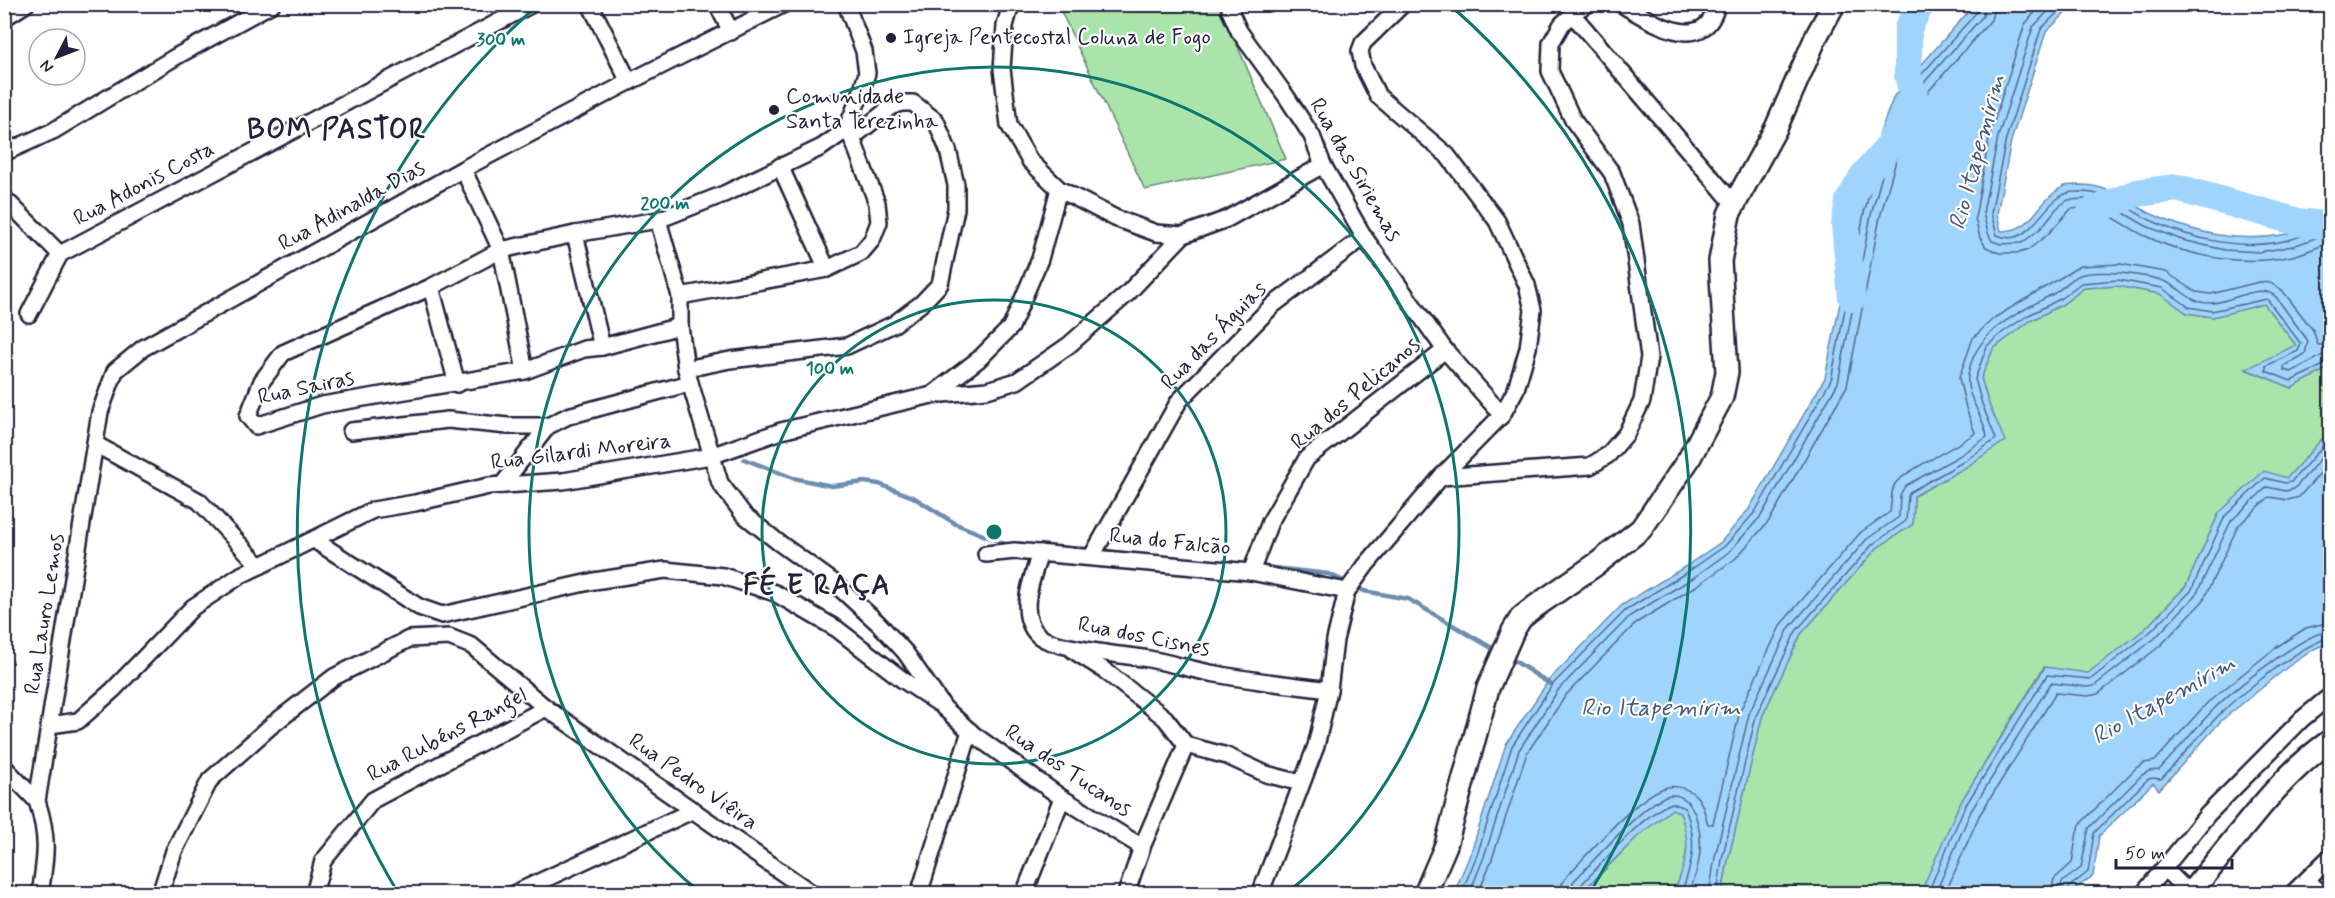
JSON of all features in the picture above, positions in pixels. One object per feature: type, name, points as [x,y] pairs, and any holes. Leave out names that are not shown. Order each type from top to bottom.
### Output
[{"type":"street","points":[[4,18],[26,4]]},
{"type":"street","points":[[4,153],[53,130],[177,56],[272,4]]},
{"type":"street","name":"Rua Adonis Costa","points":[[29,314],[60,254],[532,4]]},
{"type":"street","points":[[590,4],[629,82]]},
{"type":"street","points":[[717,4],[731,32]]},
{"type":"street","name":"Rua Adinalda Dias","points":[[100,412],[115,371],[143,348],[463,170],[629,82],[784,4]]},
{"type":"street","points":[[680,296],[827,269],[861,254],[872,240],[879,222],[877,202],[849,134],[867,73],[864,51],[846,4]]},
{"type":"street","points":[[1011,4],[1005,26],[1002,69],[1009,125],[1030,161],[1059,189],[1125,222],[1156,233],[1183,235],[1227,219],[1323,165]]},
{"type":"street","points":[[1260,894],[1316,746],[1329,690],[1335,640],[1347,591],[1366,565],[1441,477],[1502,415],[1516,389],[1528,348],[1533,310],[1527,285],[1497,222],[1447,155],[1378,96],[1363,66],[1360,51],[1363,43],[1403,4]]},
{"type":"street","points":[[1441,477],[1590,466],[1608,455],[1626,434],[1641,401],[1649,357],[1631,224],[1612,172],[1573,120],[1550,71],[1551,43],[1562,24],[1588,4]]},
{"type":"street","points":[[1621,4],[1676,32],[1689,34],[1702,28],[1715,14],[1717,4]]},
{"type":"street","points":[[1425,894],[1446,845],[1488,688],[1513,631],[1521,618],[1536,606],[1598,563],[1641,529],[1689,459],[1722,397],[1727,372],[1720,261],[1729,214],[1772,137],[1817,34],[1834,4]]},
{"type":"street","name":"Rua das Siriemas","points":[[1232,8],[1239,31],[1312,136],[1323,165],[1364,237],[1446,350],[1502,415]]},
{"type":"street","points":[[1573,15],[1734,204]]},
{"type":"street","name":"Rua Sairas","points":[[548,426],[568,416],[730,360],[847,346],[894,324],[922,303],[940,284],[956,209],[956,185],[948,150],[936,122],[913,103],[901,103],[849,134],[724,194],[658,220],[575,234],[501,250],[430,287],[283,353],[262,381],[248,416],[256,426],[322,405],[525,371],[584,349],[680,326]]},
{"type":"street","points":[[780,166],[827,269]]},
{"type":"street","points":[[463,170],[501,250],[525,371]]},
{"type":"street","name":"Rua Gilardi Moreira","points":[[50,725],[78,721],[113,690],[193,607],[241,575],[373,510],[489,486],[563,481],[711,456],[781,431],[932,395],[979,359],[1011,327],[1040,259],[1059,189]]},
{"type":"street","points":[[4,198],[60,254]]},
{"type":"street","points":[[658,220],[680,296],[680,326],[688,376],[720,483],[744,515],[832,581],[878,623],[905,652],[944,708]]},
{"type":"street","points":[[575,234],[602,346]]},
{"type":"street","points":[[932,395],[987,390],[1017,381],[1069,345],[1127,294],[1183,235]]},
{"type":"street","name":"Rua das Águias","points":[[1092,556],[1179,401],[1273,305],[1364,237]]},
{"type":"street","points":[[430,287],[457,384]]},
{"type":"street","name":"Rua dos Pelicanos","points":[[1251,572],[1270,522],[1307,458],[1446,350]]},
{"type":"street","name":"Rua Lauro Lemos","points":[[40,894],[46,859],[46,828],[38,801],[100,412]]},
{"type":"street","points":[[351,431],[448,420],[508,426],[548,426]]},
{"type":"street","points":[[502,485],[548,426]]},
{"type":"street","points":[[95,444],[199,501],[260,566]]},
{"type":"street","points":[[314,540],[419,607],[442,615],[594,581],[665,570],[723,576],[775,593],[837,629],[903,680],[944,708]]},
{"type":"street","name":"Rua do Falcão","points":[[986,554],[1015,551],[1092,556],[1251,572],[1347,591]]},
{"type":"street","name":"Rua dos Cisnes","points":[[1040,553],[1026,600],[1031,625],[1038,636],[1066,646],[1151,660],[1215,674],[1329,690]]},
{"type":"street","name":"Rua Pedro Viêira","points":[[160,894],[174,851],[210,780],[272,725],[334,677],[409,639],[449,637],[472,646],[546,708],[694,810],[796,888],[813,894]]},
{"type":"street","points":[[1066,646],[1104,670],[1166,718],[1186,745],[1227,756],[1266,774],[1302,783]]},
{"type":"street","points":[[2143,894],[2208,814],[2302,719],[2331,696]]},
{"type":"street","name":"Rua Rubéns Rangel","points":[[314,894],[322,861],[373,800],[546,708]]},
{"type":"street","name":"Rua dos Tucanos","points":[[944,708],[970,731],[1062,798],[1142,847]]},
{"type":"street","points":[[919,894],[970,731]]},
{"type":"street","points":[[2164,868],[2188,893],[2290,776],[2316,751],[2331,741]]},
{"type":"street","points":[[1126,894],[1142,847],[1186,745]]},
{"type":"street","points":[[4,766],[38,801]]},
{"type":"street","points":[[1024,894],[1062,798]]},
{"type":"street","points":[[513,894],[694,810]]},
{"type":"street","points":[[2292,894],[2331,857]]},
{"type":"street","points":[[2307,881],[2322,894]]},
{"type":"green space","points":[[1058,5],[1220,5],[1286,159],[1145,190]]},
{"type":"green space","points":[[2117,286],[2161,294],[2187,313],[2212,317],[2264,304],[2296,345],[2247,370],[2292,388],[2330,367],[2330,430],[2287,478],[2219,513],[2186,586],[2145,629],[2088,674],[2044,667],[1959,805],[1923,888],[1915,894],[1722,894],[1762,717],[1801,634],[1877,548],[1913,524],[1914,496],[1966,467],[2004,441],[1981,378],[1993,349],[2030,321],[2063,304],[2084,288]]},
{"type":"green space","points":[[1672,809],[1680,812],[1688,835],[1685,864],[1674,893],[1581,894],[1637,837]]},
{"type":"water","name":"Rio Itapemirim","points":[[1975,4],[2074,5],[2046,32],[2011,141],[1997,214],[2001,231],[2011,230],[2026,223],[2054,193],[2064,187],[2074,185],[2103,189],[2170,222],[2219,235],[2270,237],[2287,234],[2330,219],[2330,367],[2292,388],[2246,369],[2296,345],[2264,304],[2213,317],[2187,313],[2160,294],[2117,286],[2084,288],[2063,304],[2030,321],[1993,349],[1981,378],[1988,402],[2005,441],[1966,467],[1914,496],[1913,524],[1877,548],[1801,634],[1762,717],[1722,893],[1674,893],[1685,862],[1687,844],[1680,812],[1672,809],[1637,837],[1581,893],[1454,893],[1471,852],[1506,744],[1549,680],[1622,605],[1721,542],[1749,509],[1825,378],[1858,212],[1879,135],[1894,96]]},
{"type":"water","name":"Rio Itapemirim","points":[[2330,430],[2330,643],[2316,648],[2289,666],[2222,720],[2159,790],[2153,783],[2099,836],[2093,876],[2069,893],[1915,893],[1923,887],[1959,805],[2045,667],[2088,673],[2145,629],[2186,586],[2219,513],[2264,471],[2287,478]]},
{"type":"waterway","name":"Rio Itapemirim","points":[[1852,298],[1845,225],[1849,201],[1864,175],[1886,150],[1914,96],[1908,76],[1908,28],[1921,4]]},
{"type":"waterway","name":"Rio Itapemirim","points":[[2091,212],[2137,193],[2177,188],[2298,222],[2330,226]]},
{"type":"waterway","points":[[744,459],[793,478],[832,486],[864,482],[879,484],[913,497],[956,524],[1010,546]]},
{"type":"waterway","points":[[1063,548],[1091,549]]},
{"type":"waterway","points":[[1099,550],[1130,554]]},
{"type":"waterway","points":[[1257,566],[1329,574],[1364,591],[1408,599],[1497,651]]},
{"type":"waterway","points":[[1507,656],[1550,684]]},
{"type":"place","name":"Igreja Pentecostal Coluna de Fogo","points":[[891,38]]},
{"type":"place","name":"Comunidade Santa Terezinha","points":[[774,110]]},
{"type":"district","name":"BOM PASTOR","points":[[337,130]]},
{"type":"district","name":"FÉ E RAÇA","points":[[817,586]]}]
